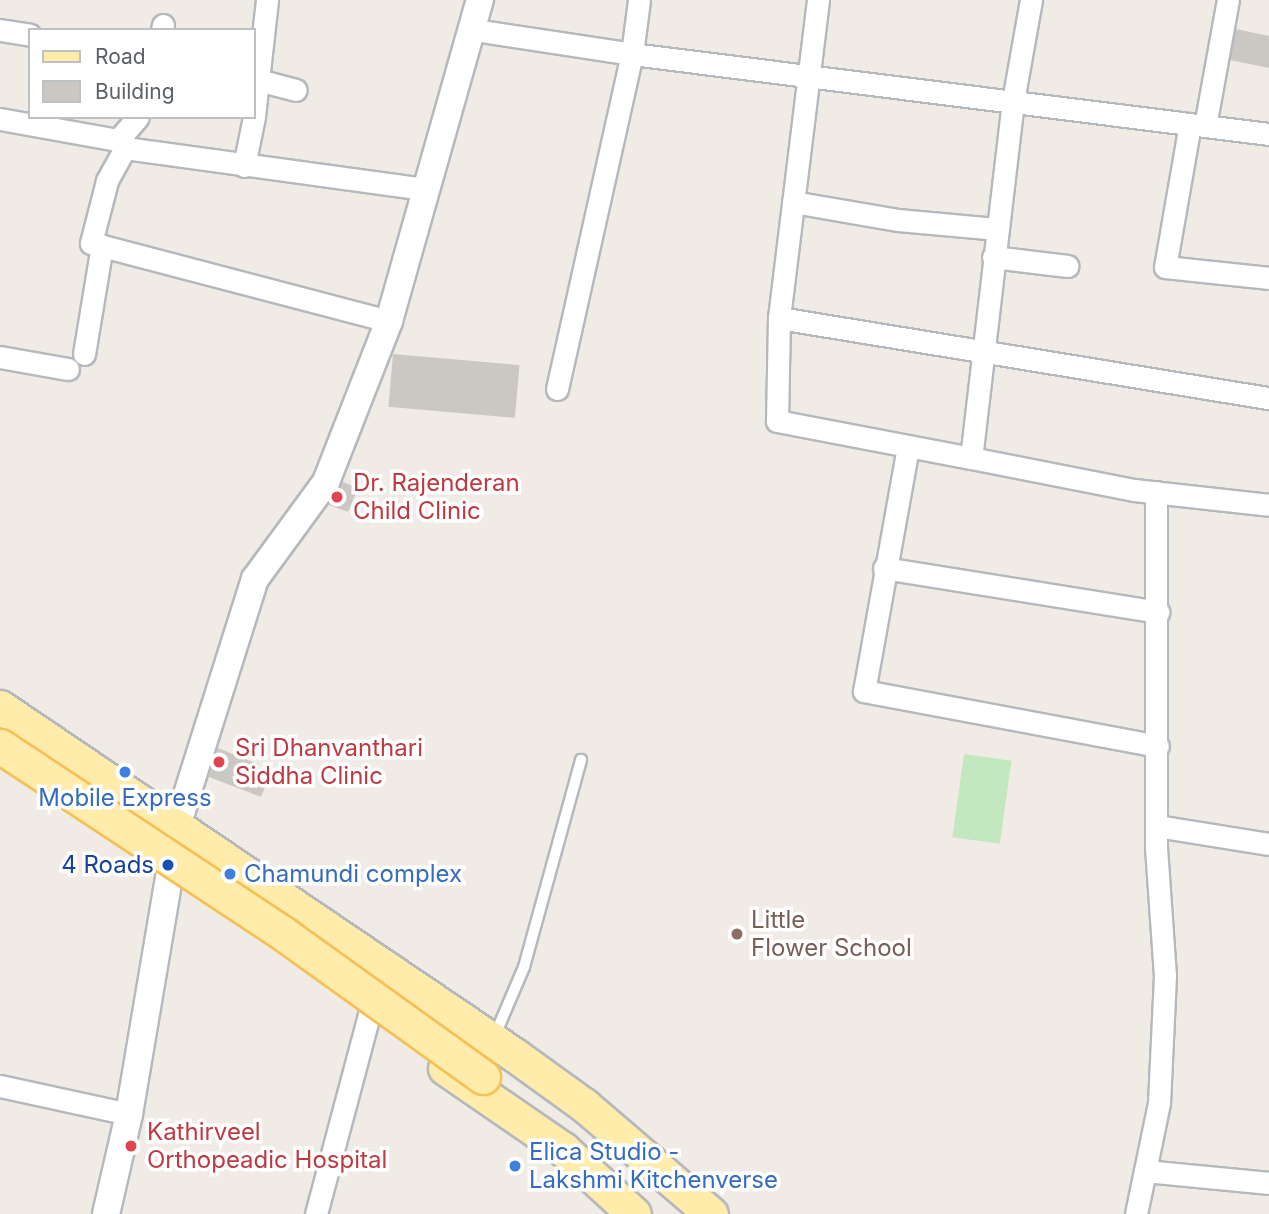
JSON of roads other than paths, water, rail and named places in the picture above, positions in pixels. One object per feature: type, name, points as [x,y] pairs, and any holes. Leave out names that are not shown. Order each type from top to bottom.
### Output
[{"type":"main road","points":[[0,707],[178,823],[584,1105],[711,1214]]},
{"type":"main road","points":[[0,725],[543,1098],[682,1214]]},
{"type":"main road","points":[[0,746],[284,934],[576,1146],[657,1214]]},
{"type":"main road","points":[[0,762],[168,865],[369,1015],[563,1149],[634,1214]]},
{"type":"street","points":[[267,0],[257,79],[296,90]]},
{"type":"street","points":[[106,1214],[129,1114],[168,865],[178,823],[254,579],[326,482],[389,321],[474,30],[480,0]]},
{"type":"street","points":[[557,389],[632,54],[639,0]]},
{"type":"street","points":[[818,0],[779,318],[777,421],[1156,492],[1269,505]]},
{"type":"street","points":[[971,458],[996,229],[1013,101],[1031,0]]},
{"type":"street","points":[[1228,0],[1165,267],[1269,278]]},
{"type":"street","points":[[0,30],[28,35]]},
{"type":"street","points":[[474,30],[632,54],[1269,134]]},
{"type":"street","points":[[0,119],[244,166],[426,189]]},
{"type":"street","points":[[137,119],[122,144],[107,181],[91,243],[389,321]]},
{"type":"street","points":[[244,166],[254,119]]},
{"type":"street","points":[[793,202],[898,220],[996,229]]},
{"type":"street","points":[[84,354],[102,246]]},
{"type":"street","points":[[993,257],[1067,266]]},
{"type":"street","points":[[779,318],[984,349],[1269,398]]},
{"type":"street","points":[[0,357],[68,369]]},
{"type":"street","points":[[908,447],[884,568],[864,691],[1158,746]]},
{"type":"street","points":[[1136,1214],[1159,1103],[1165,976],[1157,826],[1156,492]]},
{"type":"street","points":[[884,568],[1158,612]]},
{"type":"street","points":[[1157,826],[1269,844]]},
{"type":"street","points":[[316,1214],[369,1015]]},
{"type":"street","points":[[0,1086],[129,1114]]},
{"type":"street","points":[[1145,1171],[1269,1183]]},
{"type":"lane","points":[[492,1041],[523,967],[581,760]]},
{"type":"place","name":"Dr. Rajenderan Child Clinic","points":[[337,497]]},
{"type":"place","name":"Sri Dhanvanthari Siddha Clinic","points":[[219,762]]},
{"type":"place","name":"Mobile Express","points":[[125,772]]},
{"type":"place","name":"4 Roads","points":[[168,865]]},
{"type":"place","name":"Chamundi complex","points":[[230,874]]},
{"type":"place","name":"Little Flower School","points":[[737,934]]},
{"type":"place","name":"Kathirveel Orthopeadic Hospital","points":[[131,1146]]},
{"type":"place","name":"Elica Studio - Lakshmi Kitchenverse","points":[[515,1166]]}]
